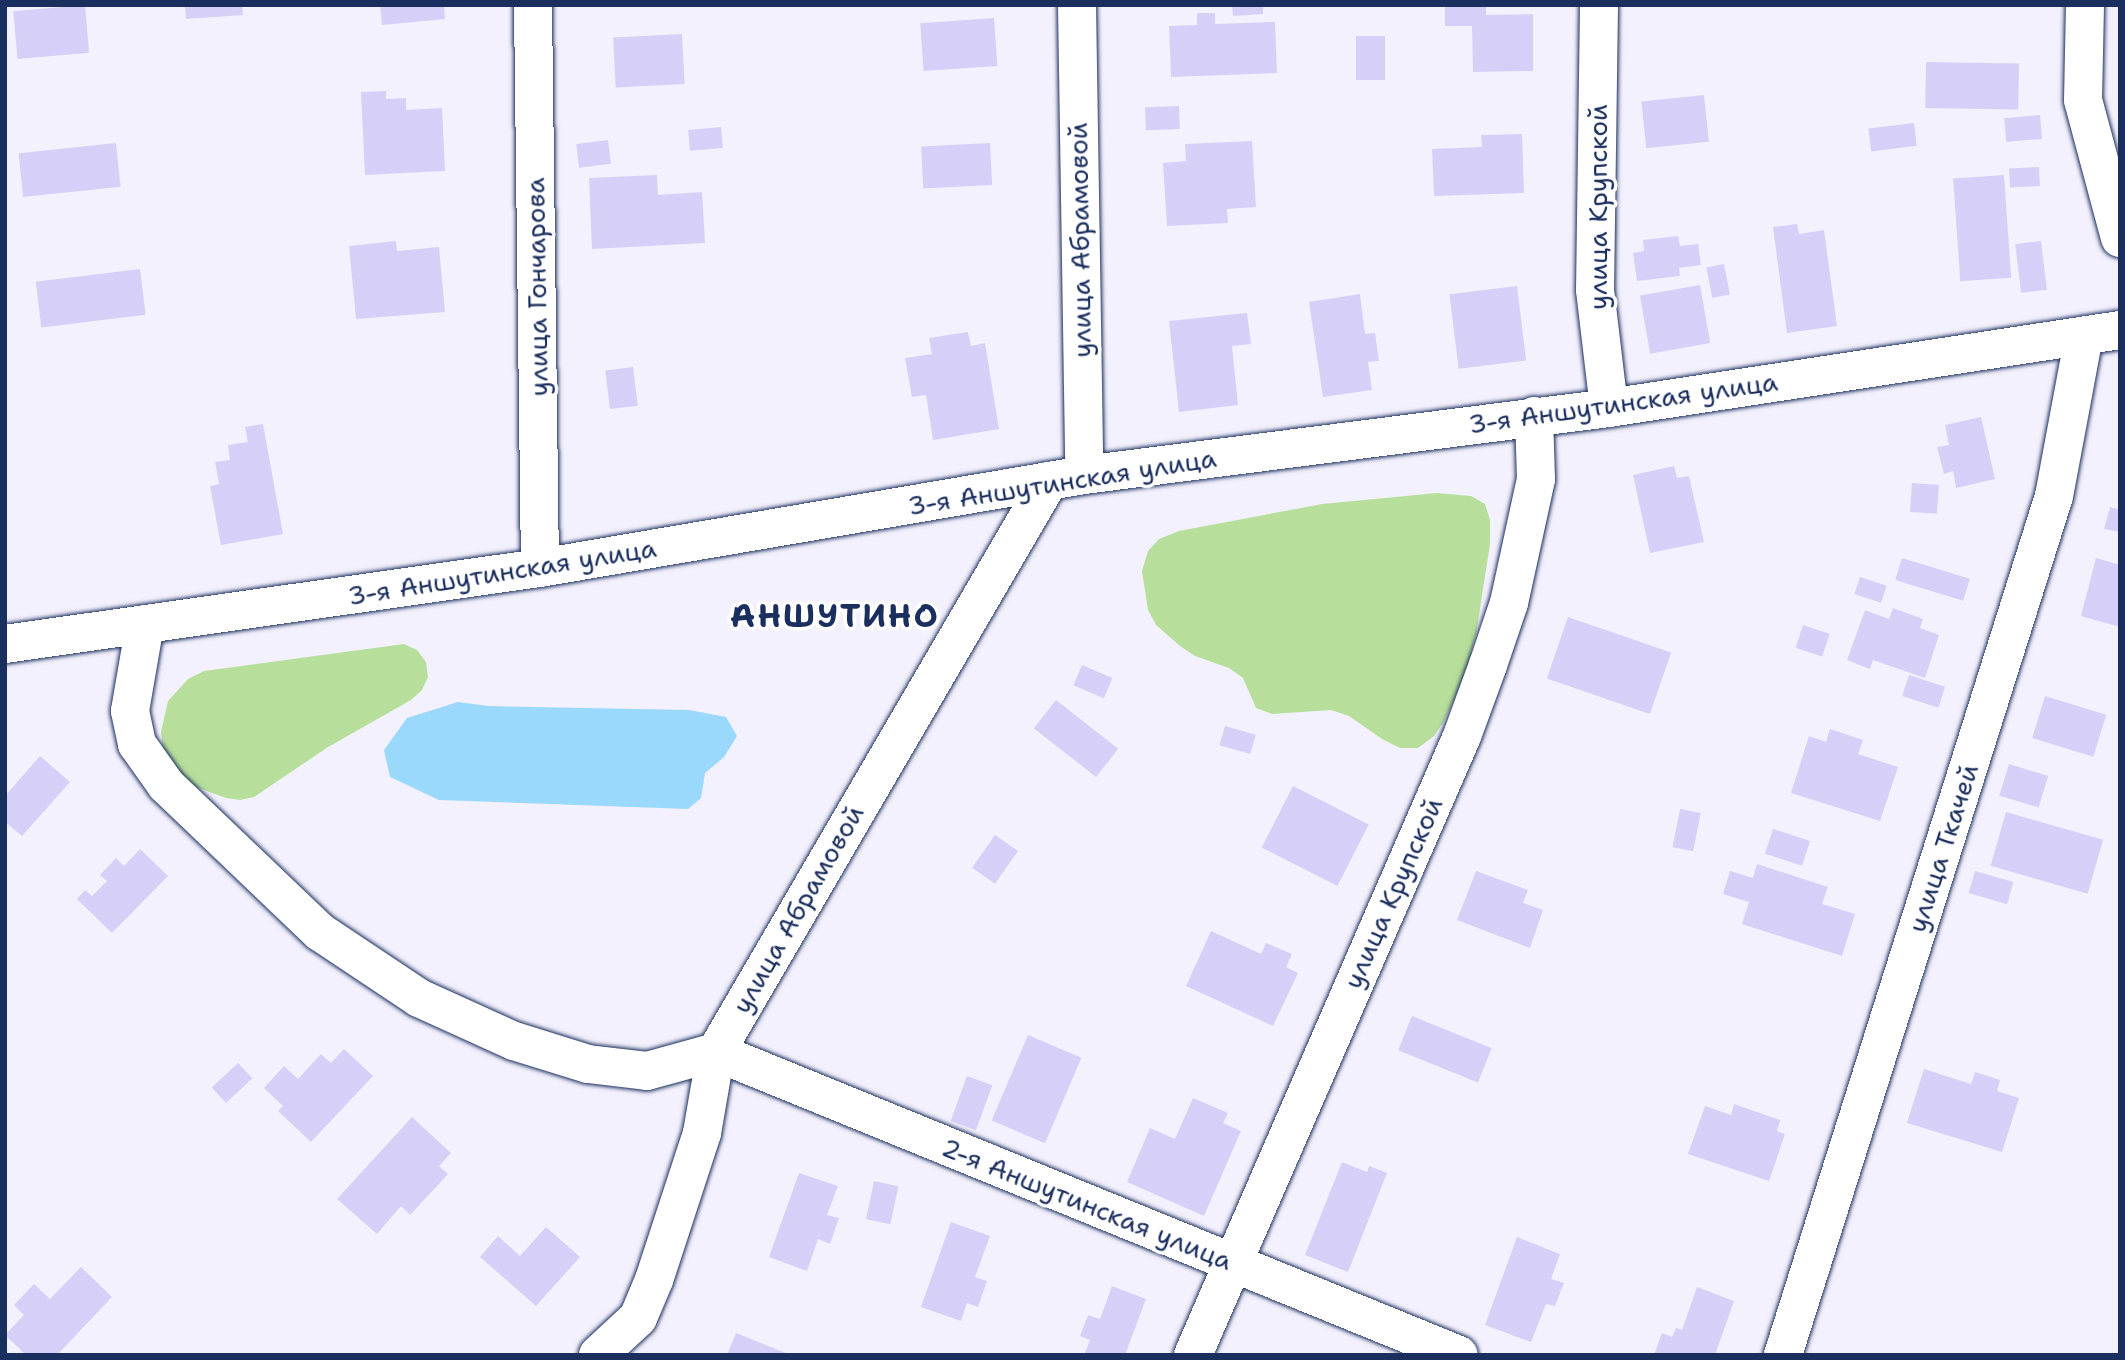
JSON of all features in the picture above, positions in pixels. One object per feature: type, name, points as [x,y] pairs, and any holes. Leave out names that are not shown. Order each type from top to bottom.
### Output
[{"type":"street","name":"улица Гончарова","points":[[533,5],[540,568]]},
{"type":"street","name":"улица Абрамовой","points":[[598,1355],[638,1318],[654,1280],[702,1133],[716,1052],[1066,478],[1077,5]]},
{"type":"street","name":"улица Крупской","points":[[1599,5],[1595,290],[1609,408]]},
{"type":"street","points":[[2085,5],[2083,100],[2120,237]]},
{"type":"street","name":"3-я Аншутинская улица","points":[[5,644],[540,568],[1066,478],[1609,408],[2102,333]]},
{"type":"street","name":"улица Ткачей","points":[[1783,1355],[2054,496],[2102,333]]},
{"type":"street","name":"улица Крупской","points":[[1193,1355],[1462,736],[1488,666],[1509,603],[1536,479],[1534,416]]},
{"type":"street","points":[[145,624],[130,711],[137,744],[166,785],[320,932],[419,998],[514,1041],[588,1064],[647,1071],[716,1052]]},
{"type":"street","name":"2-я Аншутинская улица","points":[[716,1052],[1459,1355]]},
{"type":"green space","points":[[1437,493],[1471,496],[1485,504],[1490,520],[1490,544],[1476,634],[1465,676],[1443,723],[1434,736],[1418,748],[1400,748],[1349,716],[1331,710],[1272,714],[1256,708],[1243,678],[1229,668],[1195,656],[1180,646],[1156,625],[1148,610],[1142,571],[1148,551],[1159,539],[1179,531],[1322,504]]},
{"type":"green space","points":[[404,644],[417,650],[426,662],[428,677],[422,690],[411,700],[328,747],[254,797],[240,800],[226,798],[193,786],[182,776],[163,749],[161,732],[168,701],[188,679],[204,671]]},
{"type":"water","points":[[458,702],[488,706],[689,710],[726,717],[737,736],[724,757],[705,773],[701,798],[688,809],[439,800],[390,777],[384,750],[407,718]]},
{"type":"building","points":[[85,5],[89,53],[17,59],[13,11]]},
{"type":"building","points":[[185,5],[242,5],[243,15],[186,19]]},
{"type":"building","points":[[380,5],[444,5],[445,19],[382,25]]},
{"type":"building","points":[[1232,5],[1263,5],[1263,14],[1233,16]]},
{"type":"building","points":[[1445,5],[1486,5],[1486,15],[1533,14],[1533,71],[1473,72],[1472,26],[1445,26]]},
{"type":"building","points":[[1197,13],[1215,13],[1215,24],[1275,22],[1277,73],[1171,77],[1169,26],[1197,25]]},
{"type":"building","points":[[994,18],[997,66],[924,71],[920,23]]},
{"type":"building","points":[[682,34],[685,84],[616,88],[613,38]]},
{"type":"building","points":[[1356,36],[1385,36],[1385,80],[1356,80]]},
{"type":"building","points":[[1926,62],[2019,64],[2018,110],[1925,108]]},
{"type":"building","points":[[386,91],[386,99],[406,98],[406,110],[442,108],[445,171],[365,175],[361,92]]},
{"type":"building","points":[[1704,95],[1709,142],[1646,148],[1641,102]]},
{"type":"building","points":[[1179,106],[1180,129],[1146,130],[1145,107]]},
{"type":"building","points":[[2040,115],[2042,139],[2006,142],[2004,118]]},
{"type":"building","points":[[1914,123],[1917,146],[1871,151],[1868,129]]},
{"type":"building","points":[[721,127],[723,148],[690,151],[688,130]]},
{"type":"building","points":[[1522,134],[1524,193],[1434,196],[1432,149],[1482,147],[1481,135]]},
{"type":"building","points":[[608,140],[611,164],[579,168],[576,144]]},
{"type":"building","points":[[1252,141],[1256,207],[1227,209],[1228,223],[1167,226],[1163,163],[1186,161],[1185,144]]},
{"type":"building","points":[[116,143],[121,187],[23,197],[19,153]]},
{"type":"building","points":[[990,143],[992,185],[923,189],[921,147]]},
{"type":"building","points":[[2039,167],[2040,186],[2010,188],[2009,169]]},
{"type":"building","points":[[657,175],[658,195],[702,192],[705,243],[592,249],[589,178]]},
{"type":"building","points":[[2004,175],[2011,278],[1960,281],[1953,179]]},
{"type":"building","points":[[1797,224],[1799,234],[1824,230],[1837,326],[1787,333],[1773,227]]},
{"type":"building","points":[[1678,236],[1680,246],[1698,244],[1701,265],[1679,268],[1680,276],[1637,281],[1633,253],[1644,251],[1643,240]]},
{"type":"building","points":[[396,241],[397,251],[439,247],[445,312],[356,319],[349,246]]},
{"type":"building","points":[[2041,241],[2047,290],[2021,293],[2015,244]]},
{"type":"building","points":[[1724,264],[1730,294],[1712,298],[1706,267]]},
{"type":"building","points":[[140,269],[146,315],[41,327],[36,282]]},
{"type":"building","points":[[1700,285],[1710,343],[1650,354],[1640,296]]},
{"type":"building","points":[[1517,286],[1526,360],[1459,369],[1450,294]]},
{"type":"building","points":[[1360,294],[1365,334],[1375,333],[1379,361],[1368,362],[1372,390],[1323,397],[1309,302]]},
{"type":"building","points":[[1247,313],[1251,344],[1232,346],[1238,405],[1179,412],[1169,321]]},
{"type":"building","points":[[968,332],[971,346],[985,343],[999,429],[933,440],[926,395],[912,397],[905,358],[932,354],[929,338]]},
{"type":"building","points":[[633,367],[638,406],[610,409],[605,370]]},
{"type":"building","points":[[1981,417],[1995,479],[1956,488],[1953,471],[1944,474],[1937,447],[1949,445],[1945,425]]},
{"type":"building","points":[[263,424],[283,534],[221,545],[210,486],[219,484],[215,462],[230,460],[228,445],[248,442],[245,427]]},
{"type":"building","points":[[1674,466],[1677,478],[1689,476],[1704,542],[1650,553],[1633,475]]},
{"type":"building","points":[[1912,483],[1939,485],[1937,514],[1910,512]]},
{"type":"building","points":[[2110,507],[2120,510],[2120,532],[2104,529]]},
{"type":"building","points":[[1902,558],[1970,579],[1963,601],[1895,580]]},
{"type":"building","points":[[2096,558],[2120,565],[2120,627],[2081,616]]},
{"type":"building","points":[[1860,577],[1887,586],[1881,603],[1854,594]]},
{"type":"building","points":[[1893,608],[1923,619],[1920,628],[1939,635],[1925,678],[1873,660],[1870,669],[1847,660],[1865,610],[1889,619]]},
{"type":"building","points":[[1568,617],[1671,652],[1650,714],[1547,678]]},
{"type":"building","points":[[1803,625],[1830,634],[1822,656],[1796,648]]},
{"type":"building","points":[[1082,665],[1112,678],[1104,698],[1073,685]]},
{"type":"building","points":[[1909,675],[1945,687],[1938,708],[1902,696]]},
{"type":"building","points":[[2045,696],[2106,715],[2093,757],[2032,738]]},
{"type":"building","points":[[1056,700],[1118,749],[1096,777],[1034,728]]},
{"type":"building","points":[[1225,726],[1256,735],[1250,754],[1219,745]]},
{"type":"building","points":[[1830,729],[1863,740],[1858,754],[1898,767],[1880,821],[1791,793],[1809,736],[1826,742]]},
{"type":"building","points":[[40,756],[70,782],[22,836],[5,822],[5,796]]},
{"type":"building","points":[[2009,764],[2048,776],[2039,808],[1999,796]]},
{"type":"building","points":[[1293,786],[1369,825],[1337,886],[1262,847]]},
{"type":"building","points":[[1680,809],[1701,813],[1693,851],[1673,847]]},
{"type":"building","points":[[2006,812],[2103,840],[2088,894],[1991,866]]},
{"type":"building","points":[[1773,829],[1810,841],[1802,866],[1765,854]]},
{"type":"building","points":[[995,835],[1018,851],[995,884],[972,868]]},
{"type":"building","points":[[140,849],[168,876],[112,933],[77,899],[85,890],[92,896],[107,881],[100,875],[116,858],[124,866]]},
{"type":"building","points":[[1757,864],[1828,887],[1822,904],[1855,914],[1842,956],[1742,924],[1749,902],[1723,894],[1730,871],[1753,878]]},
{"type":"building","points":[[1476,871],[1528,890],[1523,903],[1543,910],[1530,948],[1457,920]]},
{"type":"building","points":[[1975,871],[2013,882],[2007,904],[1969,893]]},
{"type":"building","points":[[1211,931],[1261,954],[1266,943],[1292,954],[1286,967],[1298,973],[1273,1026],[1186,986]]},
{"type":"building","points":[[1412,1016],[1492,1048],[1478,1083],[1398,1050]]},
{"type":"building","points":[[1028,1035],[1081,1058],[1045,1143],[992,1121]]},
{"type":"building","points":[[344,1049],[373,1076],[311,1142],[278,1111],[283,1106],[264,1088],[284,1066],[298,1079],[321,1054],[331,1063]]},
{"type":"building","points":[[238,1063],[252,1078],[226,1103],[212,1088]]},
{"type":"building","points":[[1924,1069],[1971,1084],[1975,1072],[2000,1080],[1997,1091],[2019,1098],[2002,1152],[1907,1123]]},
{"type":"building","points":[[967,1076],[992,1085],[976,1130],[951,1121]]},
{"type":"building","points":[[1193,1098],[1228,1113],[1223,1123],[1241,1131],[1204,1216],[1127,1182],[1150,1128],[1175,1139]]},
{"type":"building","points":[[1734,1104],[1780,1120],[1777,1131],[1785,1134],[1769,1181],[1688,1154],[1705,1106],[1731,1115]]},
{"type":"building","points":[[412,1117],[451,1153],[439,1166],[448,1174],[410,1215],[401,1206],[377,1234],[337,1199]]},
{"type":"building","points":[[1342,1162],[1367,1172],[1369,1166],[1387,1173],[1348,1272],[1305,1255]]},
{"type":"building","points":[[799,1173],[838,1186],[827,1215],[839,1218],[830,1244],[818,1239],[807,1271],[769,1257]]},
{"type":"building","points":[[874,1181],[898,1186],[890,1224],[866,1219]]},
{"type":"building","points":[[951,1222],[990,1236],[975,1277],[987,1281],[978,1307],[967,1303],[961,1321],[921,1307]]},
{"type":"building","points":[[546,1227],[580,1257],[536,1306],[480,1257],[498,1236],[520,1256]]},
{"type":"building","points":[[1517,1237],[1560,1254],[1551,1279],[1564,1283],[1555,1306],[1546,1304],[1531,1342],[1485,1325]]},
{"type":"building","points":[[81,1267],[112,1297],[57,1355],[26,1355],[5,1335],[24,1315],[14,1305],[34,1284],[50,1299]]},
{"type":"building","points":[[1112,1286],[1146,1299],[1125,1355],[1084,1355],[1090,1340],[1080,1336],[1088,1315],[1100,1319]]},
{"type":"building","points":[[1697,1287],[1734,1301],[1715,1355],[1654,1355],[1662,1333],[1672,1337],[1676,1328],[1682,1330]]},
{"type":"building","points":[[736,1333],[791,1355],[727,1355]]},
{"type":"district","name":"АНШУТИНО","points":[[835,616]]}]
